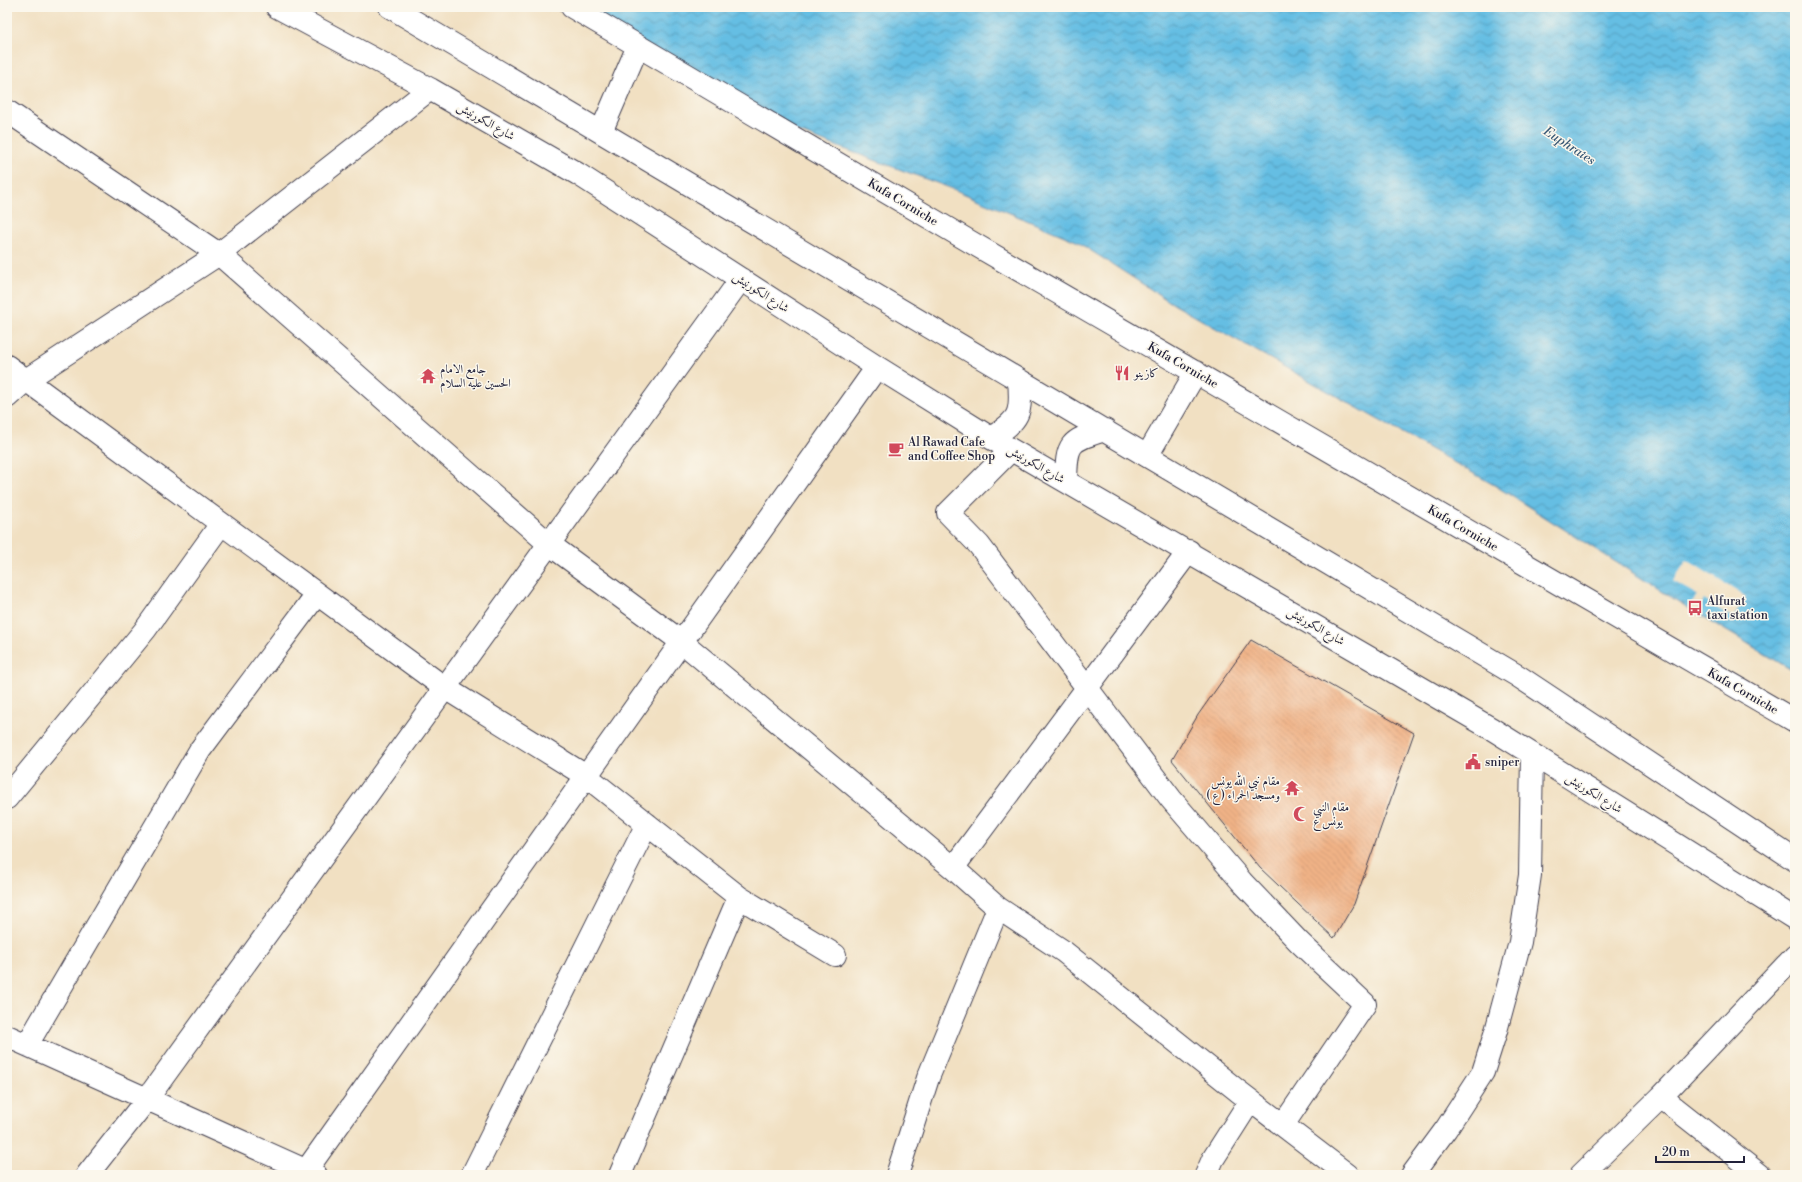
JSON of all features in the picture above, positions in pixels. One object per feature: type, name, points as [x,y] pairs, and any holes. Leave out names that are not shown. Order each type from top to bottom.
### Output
[{"type":"street","name":"شارع الكورنيش","points":[[277,7],[430,89],[578,174],[876,367],[991,438],[1188,551],[1532,754],[1795,919]]},
{"type":"street","points":[[390,7],[1518,676],[1795,860]]},
{"type":"street","name":"Kufa Corniche","points":[[572,7],[1795,720]]},
{"type":"street","points":[[601,132],[638,46]]},
{"type":"street","points":[[7,397],[26,380],[219,254],[430,89]]},
{"type":"street","points":[[7,111],[219,254],[549,544],[682,642],[998,908],[1063,951],[1250,1101],[1348,1175]]},
{"type":"street","points":[[87,1175],[147,1099],[741,279]]},
{"type":"street","points":[[7,366],[445,688],[586,776],[739,897],[835,955]]},
{"type":"street","points":[[7,1036],[309,1174],[586,776],[876,367]]},
{"type":"street","points":[[1147,456],[1196,372]]},
{"type":"street","points":[[991,438],[1010,426],[1017,417],[1021,404],[1019,380]]},
{"type":"street","points":[[1066,481],[1066,460],[1070,447],[1080,438],[1105,430]]},
{"type":"street","points":[[1011,450],[948,513],[979,545],[1172,799],[1242,882],[1299,942],[1366,1004],[1283,1125]]},
{"type":"street","points":[[7,798],[145,630],[221,524]]},
{"type":"street","points":[[952,868],[1188,551]]},
{"type":"street","points":[[27,1046],[200,750],[317,594]]},
{"type":"street","points":[[1412,1175],[1446,1129],[1483,1072],[1496,1031],[1520,942],[1530,875],[1532,754]]},
{"type":"street","points":[[472,1175],[647,824]]},
{"type":"street","points":[[620,1175],[739,897]]},
{"type":"street","points":[[897,1175],[928,1078],[998,908]]},
{"type":"street","points":[[1581,1175],[1661,1097],[1795,956]]},
{"type":"street","points":[[1661,1097],[1760,1175]]},
{"type":"street","points":[[1206,1175],[1213,1159],[1250,1101]]},
{"type":"water","name":"Euphrates","points":[[582,7],[1795,7],[1795,672],[1682,604],[1494,485],[1175,305],[1076,241],[953,189],[790,129]]},
{"type":"pier","points":[[1687,560],[1746,597],[1733,618],[1704,600],[1696,612],[1689,608],[1697,595],[1673,581]]},
{"type":"building","name":"مقام النبي يونس ع","points":[[1251,640],[1414,733],[1354,904],[1334,938],[1260,868],[1172,760],[1198,715]]},
{"type":"place","name":"كازينو","points":[[1122,373]]},
{"type":"place","name":"جامع الامام الحسين عليه السلام","points":[[428,376]]},
{"type":"place","name":"Al Rawad Cafe and Coffee Shop","points":[[896,449]]},
{"type":"place","name":"Alfurat taxi station","points":[[1695,608]]},
{"type":"place","name":"sniper","points":[[1473,762]]},
{"type":"place","name":"مقام نبي الله يونس ( ع ) ومسجد الحمراء","points":[[1292,788]]},
{"type":"place","name":"مقام النبي يونس ع","points":[[1301,814]]}]
